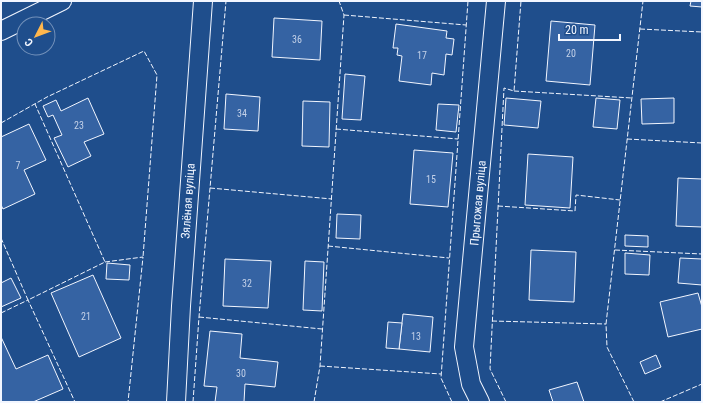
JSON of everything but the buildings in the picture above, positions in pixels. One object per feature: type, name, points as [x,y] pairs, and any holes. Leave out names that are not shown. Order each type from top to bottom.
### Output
[{"type":"street","points":[[1,31],[62,1]]},
{"type":"street","name":"Зялёная вуліца","points":[[176,402],[181,306],[203,1]]},
{"type":"street","name":"Прыгожая вуліца","points":[[480,402],[471,384],[464,347],[496,1]]},
{"type":"fence","points":[[193,402],[226,1]]},
{"type":"fence","points":[[314,402],[320,366],[344,15],[339,1]]},
{"type":"fence","points":[[452,402],[441,378],[468,1]]},
{"type":"fence","points":[[506,402],[490,369],[504,88],[514,91],[521,1]]},
{"type":"fence","points":[[634,402],[607,347],[606,324],[643,1]]},
{"type":"fence","points":[[344,15],[466,25]]},
{"type":"fence","points":[[640,29],[702,32]]},
{"type":"fence","points":[[1,123],[47,97],[144,51],[157,75],[143,257]]},
{"type":"fence","points":[[514,91],[632,98]]},
{"type":"fence","points":[[1,238],[28,300],[105,262],[35,104]]},
{"type":"fence","points":[[336,129],[458,139]]},
{"type":"fence","points":[[627,139],[702,143]]},
{"type":"fence","points":[[210,188],[332,199]]},
{"type":"fence","points":[[498,206],[575,211],[576,195],[620,200]]},
{"type":"fence","points":[[328,246],[449,258]]},
{"type":"fence","points":[[615,250],[702,254]]},
{"type":"fence","points":[[105,262],[143,257],[128,402]]},
{"type":"fence","points":[[1,313],[28,300],[75,402]]},
{"type":"fence","points":[[199,317],[322,329]]},
{"type":"fence","points":[[492,321],[606,324]]},
{"type":"fence","points":[[320,366],[441,374]]},
{"type":"fence","points":[[660,402],[702,384]]}]
